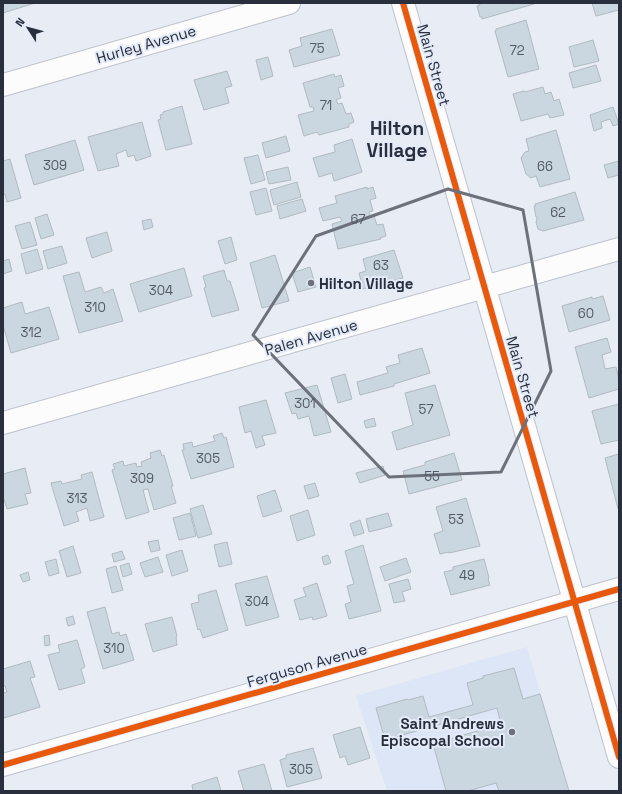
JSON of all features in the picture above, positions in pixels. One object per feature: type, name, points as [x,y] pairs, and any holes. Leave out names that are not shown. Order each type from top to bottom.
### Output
[{"type":"street","name":"Hurley Avenue","points":[[3,85],[289,3]]},
{"type":"street","name":"Main Street","points":[[403,3],[619,757]]},
{"type":"street","name":"Palen Avenue","points":[[3,423],[619,249]]},
{"type":"street","name":"Ferguson Avenue","points":[[3,765],[619,589]]},
{"type":"highlighted area","points":[[448,189],[523,210],[551,371],[501,472],[389,477],[253,335],[316,236]]},
{"type":"shaded area","points":[[527,647],[569,791],[387,791],[356,696]]},
{"type":"building","points":[[3,3],[35,3],[3,13]]},
{"type":"building","points":[[480,3],[534,4],[482,19],[477,6],[480,5]]},
{"type":"building","points":[[592,3],[619,3],[619,10],[596,16]]},
{"type":"building","points":[[526,20],[539,69],[508,77],[495,31],[496,29]]},
{"type":"building","points":[[332,29],[340,55],[294,67],[289,50],[302,46],[300,38]]},
{"type":"building","points":[[593,40],[599,61],[574,67],[569,47]]},
{"type":"building","points":[[268,57],[273,76],[261,80],[256,60]]},
{"type":"building","points":[[596,65],[601,81],[573,88],[569,73]]},
{"type":"building","points":[[227,71],[232,86],[225,88],[229,103],[204,110],[194,80]]},
{"type":"building","points":[[334,74],[335,77],[341,75],[344,86],[338,88],[341,98],[336,100],[338,104],[342,103],[346,114],[351,113],[354,122],[349,124],[349,127],[319,135],[317,132],[304,136],[298,115],[314,111],[313,107],[310,107],[303,83]]},
{"type":"building","points":[[543,87],[545,94],[551,92],[554,101],[559,99],[564,115],[550,118],[548,114],[521,121],[513,94]]},
{"type":"building","points":[[182,106],[192,144],[166,150],[158,120],[161,119],[160,115],[163,114],[163,112]]},
{"type":"building","points":[[613,107],[619,124],[613,126],[610,119],[601,122],[602,128],[594,131],[590,115]]},
{"type":"building","points":[[142,122],[151,156],[136,161],[134,155],[128,157],[126,150],[116,154],[119,166],[98,171],[88,137]]},
{"type":"building","points":[[556,130],[570,179],[540,187],[536,176],[531,178],[526,174],[521,158],[525,152],[529,151],[526,139]]},
{"type":"building","points":[[286,136],[290,151],[266,158],[262,143]]},
{"type":"building","points":[[352,139],[362,172],[334,181],[332,173],[319,177],[313,158],[335,152],[334,145]]},
{"type":"building","points":[[75,140],[84,170],[34,185],[25,155]]},
{"type":"building","points":[[258,155],[265,180],[251,184],[244,158]]},
{"type":"building","points":[[10,159],[21,198],[7,202],[5,194],[3,195],[3,161]]},
{"type":"building","points":[[619,161],[619,175],[608,178],[604,165]]},
{"type":"building","points":[[288,167],[291,180],[269,184],[266,172]]},
{"type":"building","points":[[297,182],[301,197],[274,205],[270,190]]},
{"type":"building","points":[[367,187],[367,189],[373,187],[376,198],[370,200],[373,211],[369,212],[371,217],[374,216],[377,225],[383,224],[386,236],[380,238],[381,239],[338,249],[332,224],[342,221],[340,217],[323,221],[319,208],[337,203],[335,196]]},
{"type":"building","points":[[266,188],[272,211],[256,215],[250,192]]},
{"type":"building","points":[[575,192],[584,220],[543,231],[538,229],[534,206],[536,206],[535,204]]},
{"type":"building","points":[[302,199],[306,211],[280,219],[277,206]]},
{"type":"building","points":[[47,214],[54,235],[41,239],[35,218]]},
{"type":"building","points":[[151,219],[153,227],[144,230],[142,221]]},
{"type":"building","points":[[30,222],[37,245],[22,249],[15,226]]},
{"type":"building","points":[[107,232],[112,251],[92,258],[86,238]]},
{"type":"building","points":[[231,237],[237,260],[225,264],[218,241]]},
{"type":"building","points":[[62,246],[67,263],[48,269],[43,251]]},
{"type":"building","points":[[37,249],[43,269],[26,274],[21,254]]},
{"type":"building","points":[[394,250],[403,278],[363,289],[359,273],[366,271],[363,259]]},
{"type":"building","points":[[275,255],[289,301],[262,308],[250,263]]},
{"type":"building","points":[[9,259],[12,271],[3,274],[3,261]]},
{"type":"building","points":[[310,267],[316,287],[298,292],[292,273]]},
{"type":"building","points":[[184,268],[192,296],[139,312],[130,284]]},
{"type":"building","points":[[224,270],[227,281],[230,281],[239,310],[212,317],[204,288],[206,287],[203,276]]},
{"type":"building","points":[[79,272],[85,292],[101,287],[104,293],[113,289],[123,321],[79,333],[63,276]]},
{"type":"building","points":[[603,296],[610,320],[569,332],[562,306],[592,297],[592,299]]},
{"type":"building","points":[[22,302],[25,314],[49,307],[59,339],[11,353],[3,325],[3,308]]},
{"type":"building","points":[[607,338],[611,352],[602,355],[605,369],[616,367],[619,380],[619,389],[589,398],[575,347]]},
{"type":"building","points":[[422,348],[430,373],[394,384],[394,386],[360,395],[357,382],[388,373],[386,367],[400,363],[398,355]]},
{"type":"building","points":[[345,374],[352,399],[338,403],[331,378]]},
{"type":"building","points":[[317,385],[331,432],[314,436],[309,416],[298,419],[296,413],[292,414],[285,393]]},
{"type":"building","points":[[435,385],[450,435],[397,450],[392,432],[413,425],[405,393]]},
{"type":"building","points":[[266,400],[276,433],[262,436],[265,445],[256,448],[251,431],[245,433],[239,407]]},
{"type":"building","points":[[619,404],[619,440],[601,444],[592,411]]},
{"type":"building","points":[[374,418],[376,426],[366,428],[364,421]]},
{"type":"building","points":[[222,433],[224,438],[226,437],[234,467],[191,479],[182,450],[184,450],[183,444],[192,442],[193,447],[215,441],[213,436]]},
{"type":"building","points":[[160,450],[162,456],[164,455],[173,486],[171,486],[176,503],[154,510],[148,489],[143,490],[149,512],[126,519],[112,470],[115,469],[113,464],[123,461],[124,466],[136,463],[137,467],[142,466],[141,462],[151,458],[150,453]]},
{"type":"building","points":[[454,453],[462,480],[409,494],[403,471],[425,465],[425,462]]},
{"type":"building","points":[[619,454],[619,509],[618,509],[605,458]]},
{"type":"building","points":[[383,466],[385,475],[360,483],[356,473]]},
{"type":"building","points":[[25,468],[31,493],[25,494],[28,504],[7,509],[3,496],[3,474]]},
{"type":"building","points":[[92,472],[104,517],[90,521],[87,508],[76,512],[79,521],[64,526],[51,483],[61,481],[62,484],[82,479],[81,475]]},
{"type":"building","points":[[315,483],[319,496],[308,499],[304,486]]},
{"type":"building","points":[[275,490],[282,511],[263,517],[257,496]]},
{"type":"building","points":[[466,498],[480,546],[440,554],[434,534],[443,531],[436,507]]},
{"type":"building","points":[[203,505],[212,534],[198,538],[190,509]]},
{"type":"building","points":[[308,510],[315,535],[297,541],[290,516]]},
{"type":"building","points":[[190,513],[196,536],[179,540],[173,518]]},
{"type":"building","points":[[388,513],[392,526],[369,532],[366,519]]},
{"type":"building","points":[[360,520],[364,533],[354,536],[350,524]]},
{"type":"building","points":[[158,540],[160,550],[151,552],[148,542]]},
{"type":"building","points":[[227,542],[232,564],[219,567],[214,545]]},
{"type":"building","points":[[363,545],[381,611],[349,619],[345,604],[351,602],[347,586],[354,584],[345,551]]},
{"type":"building","points":[[73,546],[81,573],[67,577],[59,551]]},
{"type":"building","points":[[182,550],[188,571],[172,576],[166,555]]},
{"type":"building","points":[[122,551],[125,559],[114,562],[112,554]]},
{"type":"building","points":[[328,555],[331,563],[324,565],[322,557]]},
{"type":"building","points":[[158,557],[163,572],[145,577],[140,563]]},
{"type":"building","points":[[406,558],[411,572],[385,581],[380,567]]},
{"type":"building","points":[[56,559],[59,573],[49,576],[45,562]]},
{"type":"building","points":[[484,559],[490,585],[451,595],[444,572],[453,570],[453,567]]},
{"type":"building","points":[[129,563],[132,574],[123,577],[120,566]]},
{"type":"building","points":[[116,566],[123,590],[112,593],[106,569]]},
{"type":"building","points":[[28,572],[30,580],[23,582],[20,575]]},
{"type":"building","points":[[267,576],[279,617],[246,626],[235,584]]},
{"type":"building","points":[[408,579],[411,589],[402,592],[405,601],[394,603],[389,584]]},
{"type":"building","points":[[317,583],[327,616],[313,620],[312,617],[300,620],[294,600],[306,596],[303,588]]},
{"type":"building","points":[[216,590],[228,630],[203,638],[200,629],[198,630],[191,604],[199,602],[198,595]]},
{"type":"building","points":[[105,607],[112,634],[119,632],[120,636],[126,634],[134,660],[103,669],[87,612]]},
{"type":"building","points":[[73,616],[75,624],[68,626],[66,618]]},
{"type":"building","points":[[172,617],[177,636],[177,645],[153,652],[145,624]]},
{"type":"building","points":[[49,635],[50,645],[45,646],[44,636]]},
{"type":"building","points":[[77,640],[85,667],[81,669],[85,683],[59,690],[48,655],[60,652],[58,645]]},
{"type":"building","points":[[30,661],[35,677],[30,678],[40,707],[4,718],[3,693],[7,692],[5,686],[3,686],[3,669]]},
{"type":"building","name":"Saint Andrews Episcopal School","points":[[514,668],[523,699],[540,694],[569,791],[499,791],[496,783],[468,791],[446,791],[433,744],[501,724],[497,708],[385,740],[376,708],[423,696],[429,717],[473,705],[467,683],[483,678],[483,676]]},
{"type":"building","points":[[360,727],[370,758],[348,765],[345,756],[340,758],[333,735]]},
{"type":"building","points":[[313,748],[322,778],[287,787],[280,760],[286,758],[286,755]]},
{"type":"building","points":[[264,764],[272,791],[244,791],[238,771]]},
{"type":"building","points":[[217,777],[221,791],[193,791],[192,785]]},
{"type":"cycle path","points":[[403,3],[619,757]]},
{"type":"cycle path","points":[[3,765],[619,589]]},
{"type":"place","name":"Hilton Village","points":[[311,283]]},
{"type":"place","name":"Saint Andrews Episcopal School","points":[[512,732]]},
{"type":"district","name":"Hilton Village","points":[[397,139]]}]
